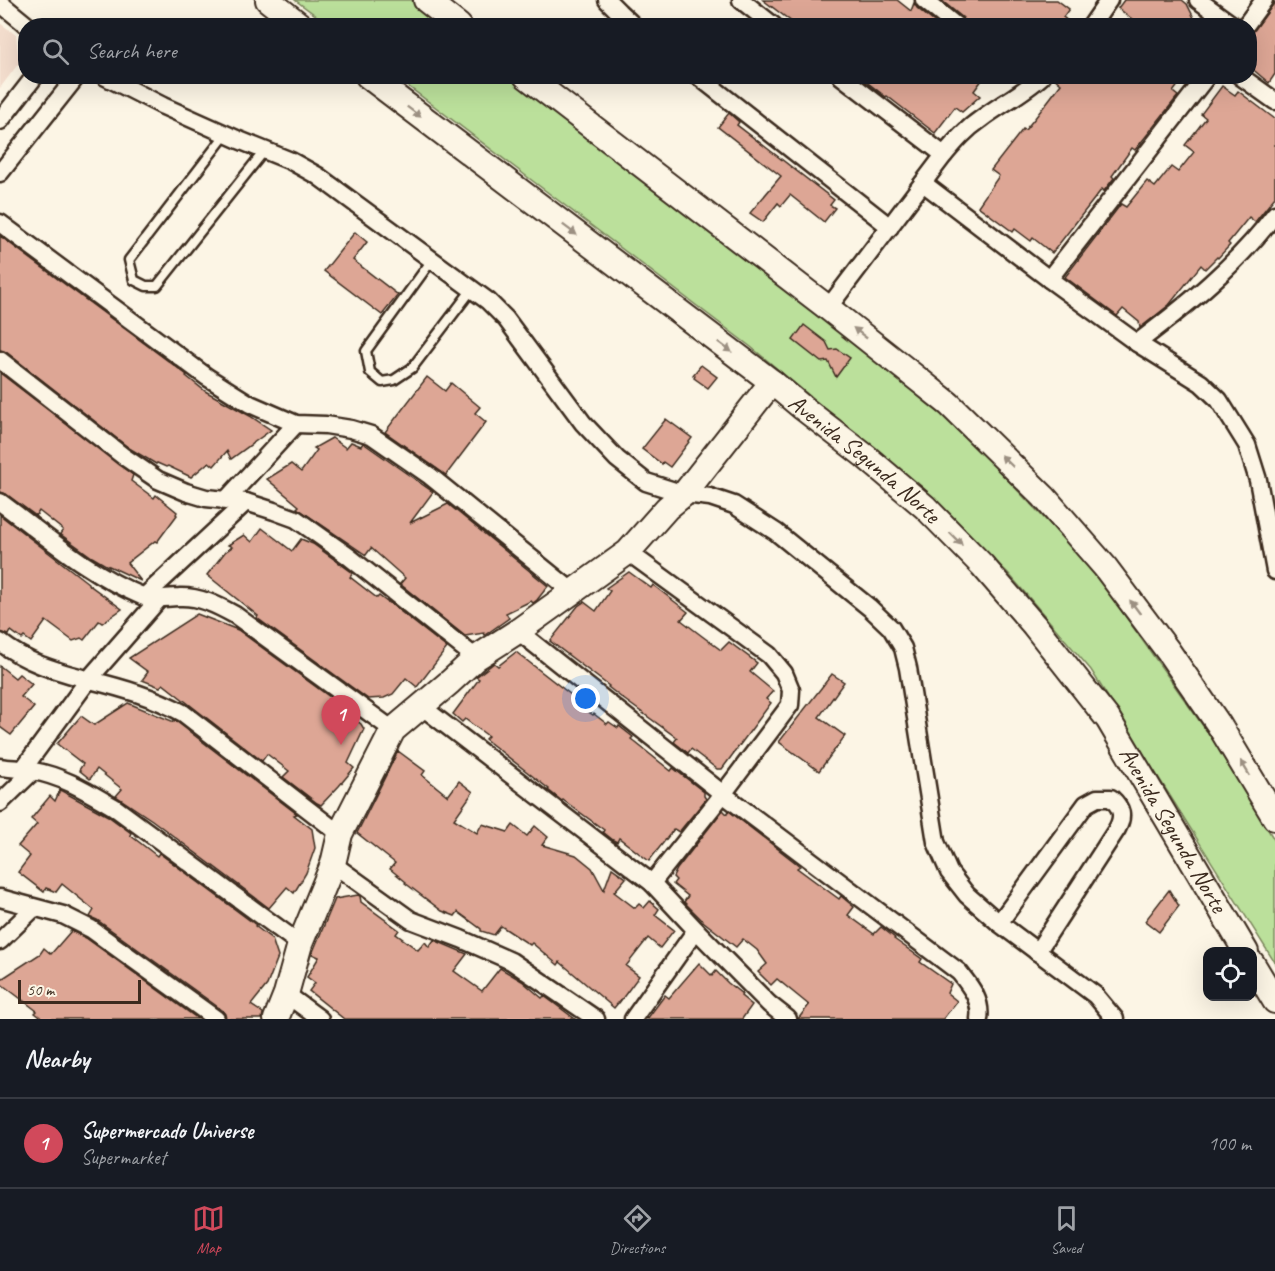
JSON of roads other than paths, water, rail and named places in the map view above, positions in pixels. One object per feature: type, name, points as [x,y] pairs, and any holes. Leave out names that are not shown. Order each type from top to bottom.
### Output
[{"type":"main road","points":[[268,0],[291,18]]},
{"type":"main road","points":[[426,0],[449,18]]},
{"type":"main road","name":"Avenida Segunda Norte","points":[[379,84],[772,382],[925,507],[982,565],[1034,625],[1108,719],[1244,947]]},
{"type":"main road","points":[[536,84],[949,404],[1044,497],[1105,567],[1168,651],[1219,725],[1275,818]]},
{"type":"main road","points":[[276,1019],[286,994],[300,944],[333,864],[340,834],[393,730],[476,658],[518,631],[628,552],[667,508],[684,494],[772,382]]},
{"type":"main road","points":[[1257,971],[1275,1001]]},
{"type":"street","points":[[607,0],[625,18]]},
{"type":"street","points":[[741,0],[764,18]]},
{"type":"street","points":[[924,0],[946,18]]},
{"type":"street","points":[[1097,18],[1109,0]]},
{"type":"street","points":[[1198,0],[1223,18]]},
{"type":"street","points":[[1251,18],[1264,0]]},
{"type":"street","points":[[0,3],[18,18]]},
{"type":"street","points":[[0,121],[28,84]]},
{"type":"street","points":[[0,173],[72,84]]},
{"type":"street","points":[[120,84],[163,106],[291,161],[318,176],[488,301],[506,319],[583,423],[617,459],[646,482],[684,494],[710,497],[734,505],[777,532],[870,608],[891,628],[903,648],[936,842],[949,872],[967,895],[999,923],[1095,995],[1115,1019]]},
{"type":"street","points":[[708,84],[890,227]]},
{"type":"street","points":[[851,84],[944,155]]},
{"type":"street","points":[[828,308],[959,137],[1026,84]]},
{"type":"street","points":[[1049,279],[1201,84]]},
{"type":"street","points":[[1251,84],[1275,101]]},
{"type":"street","points":[[923,183],[1137,343],[1201,383],[1219,400],[1247,445],[1258,480],[1275,571]]},
{"type":"street","points":[[1137,343],[1184,307],[1232,263],[1262,232],[1275,214]]},
{"type":"street","points":[[0,223],[207,377],[250,404],[296,424],[335,426],[371,435],[430,476],[573,592]]},
{"type":"street","points":[[0,360],[123,456],[158,480],[206,498],[246,502],[296,519],[348,556],[476,658]]},
{"type":"street","points":[[225,501],[296,424]]},
{"type":"street","points":[[0,502],[96,573],[152,598],[195,598],[217,605],[235,615],[393,730]]},
{"type":"street","points":[[0,803],[28,770],[89,679],[152,598],[246,502]]},
{"type":"street","points":[[628,552],[769,655],[784,673],[791,690],[790,705],[652,883]]},
{"type":"street","points":[[518,631],[723,794],[959,972],[973,990],[980,1013],[979,1019]]},
{"type":"street","points":[[0,642],[11,651],[41,666],[163,702],[183,713],[340,834]]},
{"type":"street","points":[[422,706],[652,883],[769,1004],[788,1019]]},
{"type":"street","points":[[0,766],[58,777],[114,807],[300,944]]},
{"type":"street","points":[[999,923],[1086,804],[1097,798],[1111,798],[1119,806],[1121,814],[1117,830],[1037,952]]},
{"type":"street","points":[[333,864],[411,920],[511,961],[595,1019]]},
{"type":"street","points":[[0,898],[63,915],[91,929],[216,1019]]},
{"type":"street","points":[[0,941],[34,908]]},
{"type":"street","points":[[633,1019],[696,930]]},
{"type":"street","points":[[286,994],[320,1019]]},
{"type":"lane","points":[[226,134],[129,260],[134,280],[147,286],[157,286],[265,150]]},
{"type":"lane","points":[[432,260],[366,351],[370,372],[382,382],[394,380],[412,368],[472,288]]},
{"type":"place","name":"Supermercado Universe","points":[[341,745]]}]
